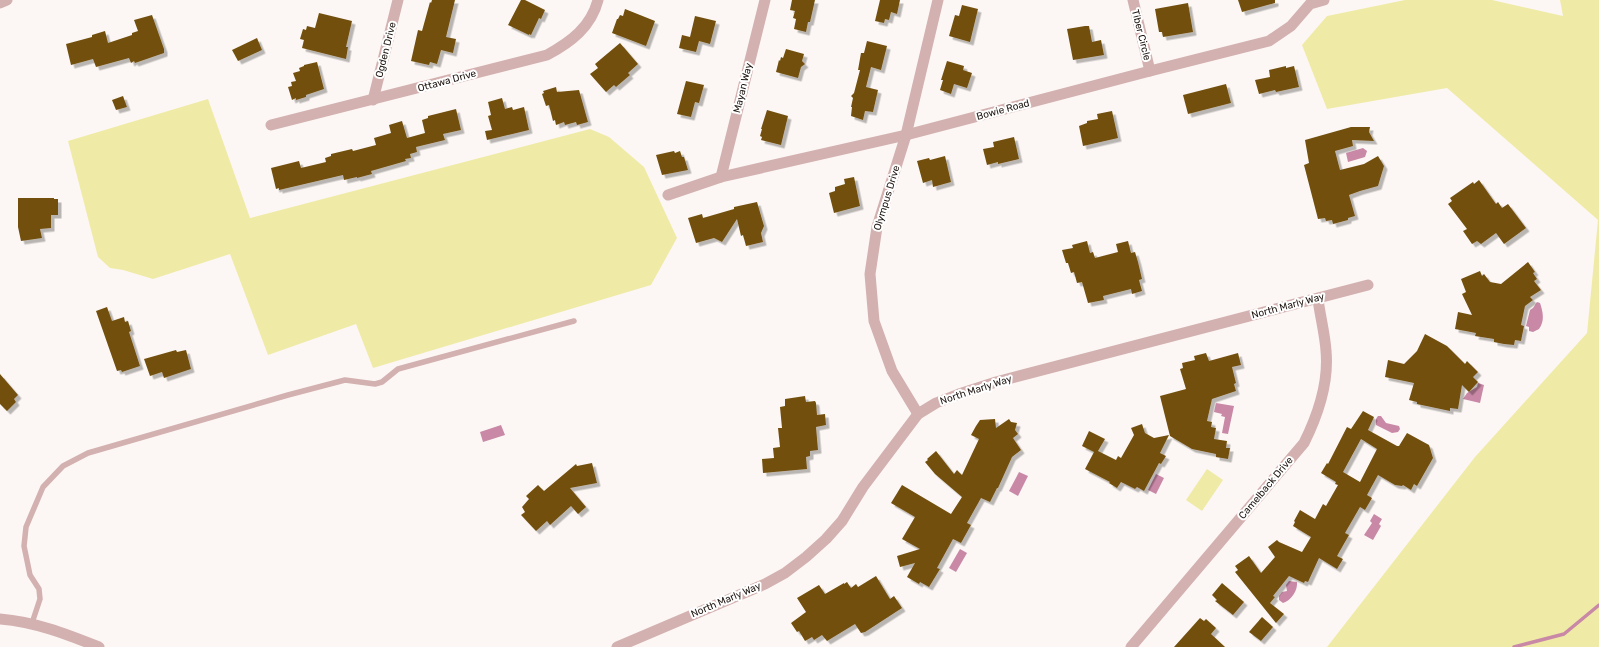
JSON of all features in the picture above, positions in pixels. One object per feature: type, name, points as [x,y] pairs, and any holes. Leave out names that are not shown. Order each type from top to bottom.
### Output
[{"type":"street","points":[[0,3],[7,0]]},
{"type":"street","name":"Ogden Drive","points":[[373,100],[398,0]]},
{"type":"street","name":"Ottawa Drive","points":[[271,125],[547,55],[564,46],[583,29],[593,17],[598,0]]},
{"type":"street","name":"Mayan Way","points":[[722,177],[765,0]]},
{"type":"street","name":"Olympus Drive","points":[[918,414],[892,371],[874,321],[870,274],[876,228],[906,135],[938,0]]},
{"type":"street","name":"Tiber Circle","points":[[1133,0],[1150,71]]},
{"type":"street","name":"Bowie Road","points":[[668,195],[722,177],[906,135],[1269,41],[1291,26],[1309,2],[1324,0]]},
{"type":"street","name":"North Marly Way","points":[[618,647],[765,584],[785,573],[806,557],[824,541],[842,520],[863,487],[918,414],[936,403],[996,382],[1368,285]]},
{"type":"street","name":"Camelback Drive","points":[[1131,647],[1304,443],[1319,408],[1324,391],[1326,351],[1318,299]]},
{"type":"street","points":[[0,619],[32,623],[48,627],[99,647]]},
{"type":"lane","points":[[32,623],[40,599],[38,589],[30,575],[24,546],[26,527],[43,487],[63,466],[88,453],[288,395],[345,380],[375,384],[382,382],[398,369],[574,321]]},
{"type":"shaded area","points":[[1405,0],[1492,0],[1563,16],[1560,0],[1599,0],[1599,647],[1327,647],[1475,457],[1587,333],[1598,220],[1447,88],[1327,109],[1302,45],[1327,16]]},
{"type":"shaded area","points":[[208,99],[250,218],[590,129],[609,137],[644,167],[677,238],[651,285],[373,368],[356,324],[268,355],[230,254],[153,279],[123,270],[110,268],[98,257],[68,141]]},
{"type":"shaded area","points":[[1363,148],[1367,151],[1365,157],[1348,162],[1346,153]]},
{"type":"shaded area","points":[[1537,302],[1540,303],[1543,313],[1543,320],[1539,329],[1533,332],[1529,331],[1529,327],[1526,326],[1530,310]]},
{"type":"shaded area","points":[[1478,383],[1484,385],[1480,403],[1463,399],[1467,393],[1477,387]]},
{"type":"shaded area","points":[[1216,403],[1234,406],[1228,434],[1222,433],[1225,417],[1221,416],[1222,414],[1214,412]]},
{"type":"shaded area","points":[[1378,416],[1381,416],[1386,423],[1399,426],[1400,429],[1398,432],[1392,433],[1376,425],[1376,419]]},
{"type":"shaded area","points":[[501,425],[505,435],[483,442],[480,432]]},
{"type":"shaded area","points":[[1207,469],[1223,480],[1202,511],[1186,500]]},
{"type":"shaded area","points":[[1019,472],[1028,476],[1018,496],[1009,491]]},
{"type":"shaded area","points":[[1156,474],[1164,478],[1156,494],[1148,490]]},
{"type":"shaded area","points":[[1374,514],[1382,519],[1379,524],[1381,526],[1373,540],[1364,535],[1372,523],[1370,521]]},
{"type":"shaded area","points":[[960,549],[967,553],[956,572],[949,568]]},
{"type":"shaded area","points":[[1289,581],[1297,582],[1297,585],[1291,598],[1283,603],[1279,600],[1279,596],[1282,592],[1287,591],[1286,585]]},
{"type":"building","points":[[432,0],[455,0],[446,37],[456,39],[453,53],[441,50],[437,64],[430,62],[429,65],[411,61],[418,30],[422,31],[430,2],[431,3]]},
{"type":"building","points":[[521,0],[525,0],[545,10],[541,19],[539,18],[531,35],[508,25]]},
{"type":"building","points":[[792,0],[815,0],[806,32],[794,29],[796,19],[793,18],[795,11],[790,10]]},
{"type":"building","points":[[880,0],[900,0],[897,14],[891,12],[889,20],[885,19],[884,23],[875,21]]},
{"type":"building","points":[[1238,0],[1275,0],[1275,3],[1242,12]]},
{"type":"building","points":[[1188,3],[1193,32],[1163,37],[1162,32],[1159,32],[1155,9]]},
{"type":"building","points":[[962,5],[978,9],[970,42],[949,36],[955,15],[959,16]]},
{"type":"building","points":[[625,9],[655,21],[646,46],[612,33],[617,19],[620,15],[623,16]]},
{"type":"building","points":[[319,13],[352,21],[346,47],[348,47],[346,59],[302,48],[304,40],[300,39],[303,29],[306,30],[307,26],[315,28]]},
{"type":"building","points":[[152,15],[164,49],[164,53],[135,63],[134,61],[131,63],[129,58],[96,67],[93,59],[71,65],[66,44],[92,37],[92,35],[105,31],[108,43],[132,35],[132,33],[138,31],[134,20]]},
{"type":"building","points":[[695,16],[716,21],[710,44],[699,41],[696,52],[679,48],[682,35],[690,37]]},
{"type":"building","points":[[1089,26],[1092,42],[1101,40],[1104,55],[1073,60],[1067,29]]},
{"type":"building","points":[[257,38],[262,50],[238,61],[232,50]]},
{"type":"building","points":[[867,41],[887,46],[881,70],[871,67],[866,87],[878,90],[873,112],[865,111],[863,120],[851,116],[853,98],[851,96],[854,93],[860,70],[858,70],[861,53],[864,53]]},
{"type":"building","points":[[620,43],[638,64],[628,73],[630,75],[616,87],[614,85],[606,92],[590,74],[598,68],[595,64]]},
{"type":"building","points":[[786,49],[804,54],[802,61],[805,64],[801,67],[798,78],[776,72],[779,60],[780,61],[781,57],[783,58]]},
{"type":"building","points":[[947,61],[964,66],[963,70],[972,73],[967,88],[954,84],[951,94],[940,90],[943,80],[941,80]]},
{"type":"building","points":[[317,62],[324,89],[306,95],[306,97],[292,100],[288,87],[292,86],[291,82],[296,81],[293,73],[300,71],[299,68],[304,65]]},
{"type":"building","points":[[1286,66],[1286,68],[1294,66],[1299,87],[1259,94],[1255,80],[1270,77],[1269,70]]},
{"type":"building","points":[[686,81],[704,85],[699,103],[695,102],[691,117],[677,114]]},
{"type":"building","points":[[1226,84],[1231,103],[1188,114],[1183,95]]},
{"type":"building","points":[[556,87],[557,92],[579,90],[588,122],[577,125],[576,122],[565,125],[564,122],[556,125],[555,120],[553,121],[549,105],[546,106],[542,94],[544,93],[543,91]]},
{"type":"building","points":[[123,96],[127,107],[116,110],[112,100]]},
{"type":"building","points":[[502,98],[505,109],[512,107],[513,110],[524,107],[529,130],[487,140],[485,131],[492,130],[488,116],[491,115],[488,102]]},
{"type":"building","points":[[456,109],[461,130],[443,134],[445,140],[416,147],[417,152],[410,154],[411,158],[405,159],[406,161],[371,171],[372,174],[357,178],[344,180],[343,175],[279,190],[279,188],[276,189],[271,168],[299,161],[301,168],[326,162],[325,158],[331,156],[331,154],[352,149],[353,151],[376,145],[374,138],[391,133],[389,125],[402,121],[407,138],[425,133],[422,120],[428,118],[428,116]]},
{"type":"building","points":[[767,110],[788,116],[781,145],[761,140],[761,129]]},
{"type":"building","points":[[1112,111],[1118,138],[1083,146],[1079,126],[1087,123],[1087,121],[1098,119],[1097,114]]},
{"type":"building","points":[[1351,127],[1370,127],[1369,132],[1374,141],[1352,140],[1353,146],[1335,151],[1340,170],[1364,164],[1378,156],[1384,166],[1378,186],[1349,195],[1355,216],[1348,218],[1348,220],[1333,224],[1332,220],[1326,221],[1325,218],[1318,219],[1304,165],[1309,163],[1305,140]]},
{"type":"building","points":[[1014,137],[1019,159],[987,165],[983,149],[994,147],[993,142]]},
{"type":"building","points":[[674,151],[675,153],[680,151],[682,157],[684,157],[688,170],[662,175],[656,155]]},
{"type":"building","points":[[945,156],[951,182],[933,187],[932,180],[923,183],[917,161],[929,158],[930,160]]},
{"type":"building","points":[[854,177],[860,206],[834,213],[829,193],[835,191],[835,187],[845,184],[844,179]]},
{"type":"building","points":[[1479,180],[1496,204],[1498,202],[1502,208],[1508,204],[1526,228],[1504,244],[1496,233],[1481,244],[1477,241],[1472,244],[1463,231],[1467,229],[1448,204],[1452,201],[1450,198],[1473,182],[1474,184]]},
{"type":"building","points":[[18,198],[58,199],[58,215],[51,215],[51,228],[40,229],[42,238],[21,241],[18,227]]},
{"type":"building","points":[[757,202],[764,226],[761,233],[763,242],[746,246],[743,235],[741,236],[737,219],[722,242],[714,238],[696,243],[688,218],[702,214],[703,218],[734,209],[734,207]]},
{"type":"building","points":[[1087,241],[1090,253],[1093,252],[1095,258],[1118,252],[1116,244],[1128,241],[1131,253],[1135,252],[1138,262],[1142,279],[1139,280],[1142,291],[1132,294],[1131,289],[1103,296],[1104,300],[1088,303],[1082,282],[1077,283],[1074,272],[1071,273],[1062,250],[1073,248],[1072,245]]},
{"type":"building","points":[[1528,262],[1535,272],[1533,273],[1537,279],[1534,281],[1541,290],[1530,297],[1533,300],[1525,306],[1521,325],[1524,326],[1521,341],[1515,340],[1514,345],[1504,344],[1494,342],[1494,339],[1475,336],[1476,333],[1455,329],[1458,312],[1472,315],[1462,294],[1466,292],[1461,279],[1480,271],[1482,276],[1484,274],[1490,282],[1501,284]]},
{"type":"building","points":[[107,307],[112,321],[124,317],[125,322],[128,321],[131,331],[129,332],[140,366],[122,372],[121,370],[117,371],[96,311]]},
{"type":"building","points":[[1425,334],[1447,346],[1465,364],[1467,361],[1478,372],[1473,377],[1478,382],[1469,392],[1462,385],[1458,409],[1450,408],[1450,411],[1417,404],[1417,402],[1409,400],[1414,383],[1385,377],[1388,360],[1404,364],[1417,351]]},
{"type":"building","points":[[176,350],[177,352],[186,350],[191,369],[164,378],[162,372],[150,376],[144,359]]},
{"type":"building","points":[[1206,353],[1209,361],[1238,353],[1241,365],[1232,367],[1236,383],[1234,384],[1236,391],[1212,399],[1207,421],[1212,422],[1211,427],[1216,428],[1214,439],[1227,441],[1226,448],[1230,448],[1228,459],[1216,457],[1216,454],[1192,449],[1170,436],[1160,396],[1186,389],[1180,369],[1183,368],[1182,363],[1195,360],[1194,356]]},
{"type":"building","points":[[0,374],[18,395],[14,399],[16,402],[7,411],[0,404]]},
{"type":"building","points":[[805,396],[806,402],[815,401],[817,415],[825,414],[826,425],[816,427],[818,450],[810,451],[810,456],[806,457],[807,469],[763,473],[762,459],[774,458],[773,448],[780,447],[778,428],[782,428],[780,407],[785,406],[785,399]]},
{"type":"building","points":[[1363,411],[1374,417],[1368,430],[1397,446],[1399,446],[1407,433],[1429,445],[1433,458],[1417,486],[1414,484],[1411,490],[1403,485],[1395,485],[1378,475],[1367,495],[1372,498],[1365,510],[1360,507],[1345,533],[1349,535],[1337,556],[1343,559],[1337,569],[1319,558],[1308,582],[1305,581],[1304,583],[1289,576],[1273,596],[1275,597],[1270,603],[1284,614],[1276,623],[1235,572],[1238,570],[1235,566],[1249,556],[1261,573],[1275,557],[1268,547],[1277,540],[1302,552],[1311,537],[1293,526],[1294,521],[1300,510],[1315,519],[1323,504],[1326,506],[1338,485],[1335,484],[1336,482],[1321,473],[1327,463],[1328,464],[1347,427],[1351,429]],"holes":[[[1361,439],[1377,449],[1360,482],[1343,472]]]},
{"type":"building","points":[[995,419],[996,428],[1009,419],[1011,422],[1017,423],[1015,430],[1018,434],[1013,438],[1021,450],[1012,457],[990,502],[981,498],[967,523],[971,525],[961,543],[953,539],[937,568],[940,569],[929,587],[920,582],[919,584],[907,577],[915,563],[900,567],[897,556],[920,549],[902,539],[915,517],[891,503],[902,485],[951,514],[962,497],[935,474],[925,462],[936,451],[954,474],[957,470],[962,475],[979,439],[971,435],[976,426],[980,420]]},
{"type":"building","points":[[1142,424],[1145,433],[1154,438],[1169,435],[1160,453],[1166,456],[1161,464],[1159,463],[1144,491],[1137,487],[1135,489],[1121,482],[1117,488],[1109,483],[1110,482],[1085,469],[1094,452],[1082,446],[1089,431],[1105,439],[1098,451],[1116,460],[1118,456],[1121,458],[1134,435],[1131,428]]},
{"type":"building","points":[[592,463],[597,483],[570,488],[586,507],[578,514],[571,506],[550,525],[547,521],[536,531],[521,515],[525,512],[522,507],[529,499],[526,496],[538,485],[544,491],[576,464],[577,466]]},
{"type":"building","points":[[876,576],[890,599],[894,596],[902,608],[865,632],[861,633],[855,624],[827,641],[822,635],[814,640],[812,637],[805,641],[799,631],[797,632],[791,623],[806,612],[797,598],[819,585],[825,594],[847,582],[851,588],[856,584],[858,587]]},
{"type":"building","points":[[1222,583],[1244,602],[1233,615],[1215,601],[1217,600],[1212,595]]},
{"type":"building","points":[[1262,617],[1273,627],[1261,641],[1249,632]]},
{"type":"building","points":[[1200,618],[1204,621],[1206,619],[1216,628],[1211,634],[1225,647],[1174,647]]},
{"type":"waterway","points":[[1514,647],[1564,634],[1599,605]]}]
